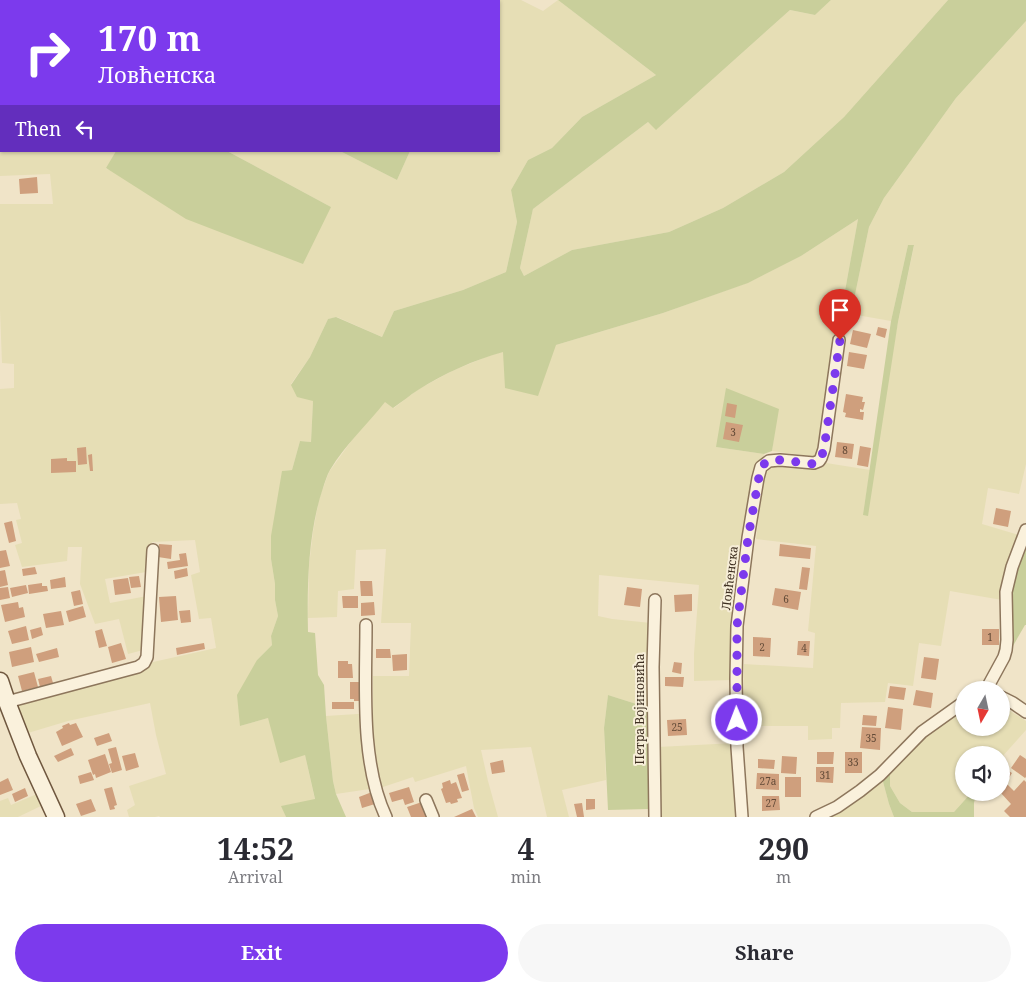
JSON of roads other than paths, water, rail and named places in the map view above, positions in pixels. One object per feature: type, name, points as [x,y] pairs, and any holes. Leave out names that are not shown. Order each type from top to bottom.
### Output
[{"type":"main road","points":[[0,681],[28,756],[56,817]]},
{"type":"street","name":"Ловћенска","points":[[742,817],[736,688],[737,626],[758,478],[761,467],[769,461],[780,460],[814,464],[821,458],[824,449],[840,340]]},
{"type":"street","points":[[991,681],[1006,650],[1006,592],[1012,567],[1026,530]]},
{"type":"street","points":[[7,702],[138,667],[144,663],[146,657],[153,550]]},
{"type":"street","name":"Петра Војиновића","points":[[655,817],[653,667],[656,600]]},
{"type":"street","points":[[366,625],[368,744],[373,778],[386,817]]},
{"type":"street","points":[[1010,702],[1026,712]]},
{"type":"street","points":[[816,817],[837,807],[860,791],[880,775],[922,732],[955,708]]},
{"type":"street","points":[[426,800],[433,817]]}]
